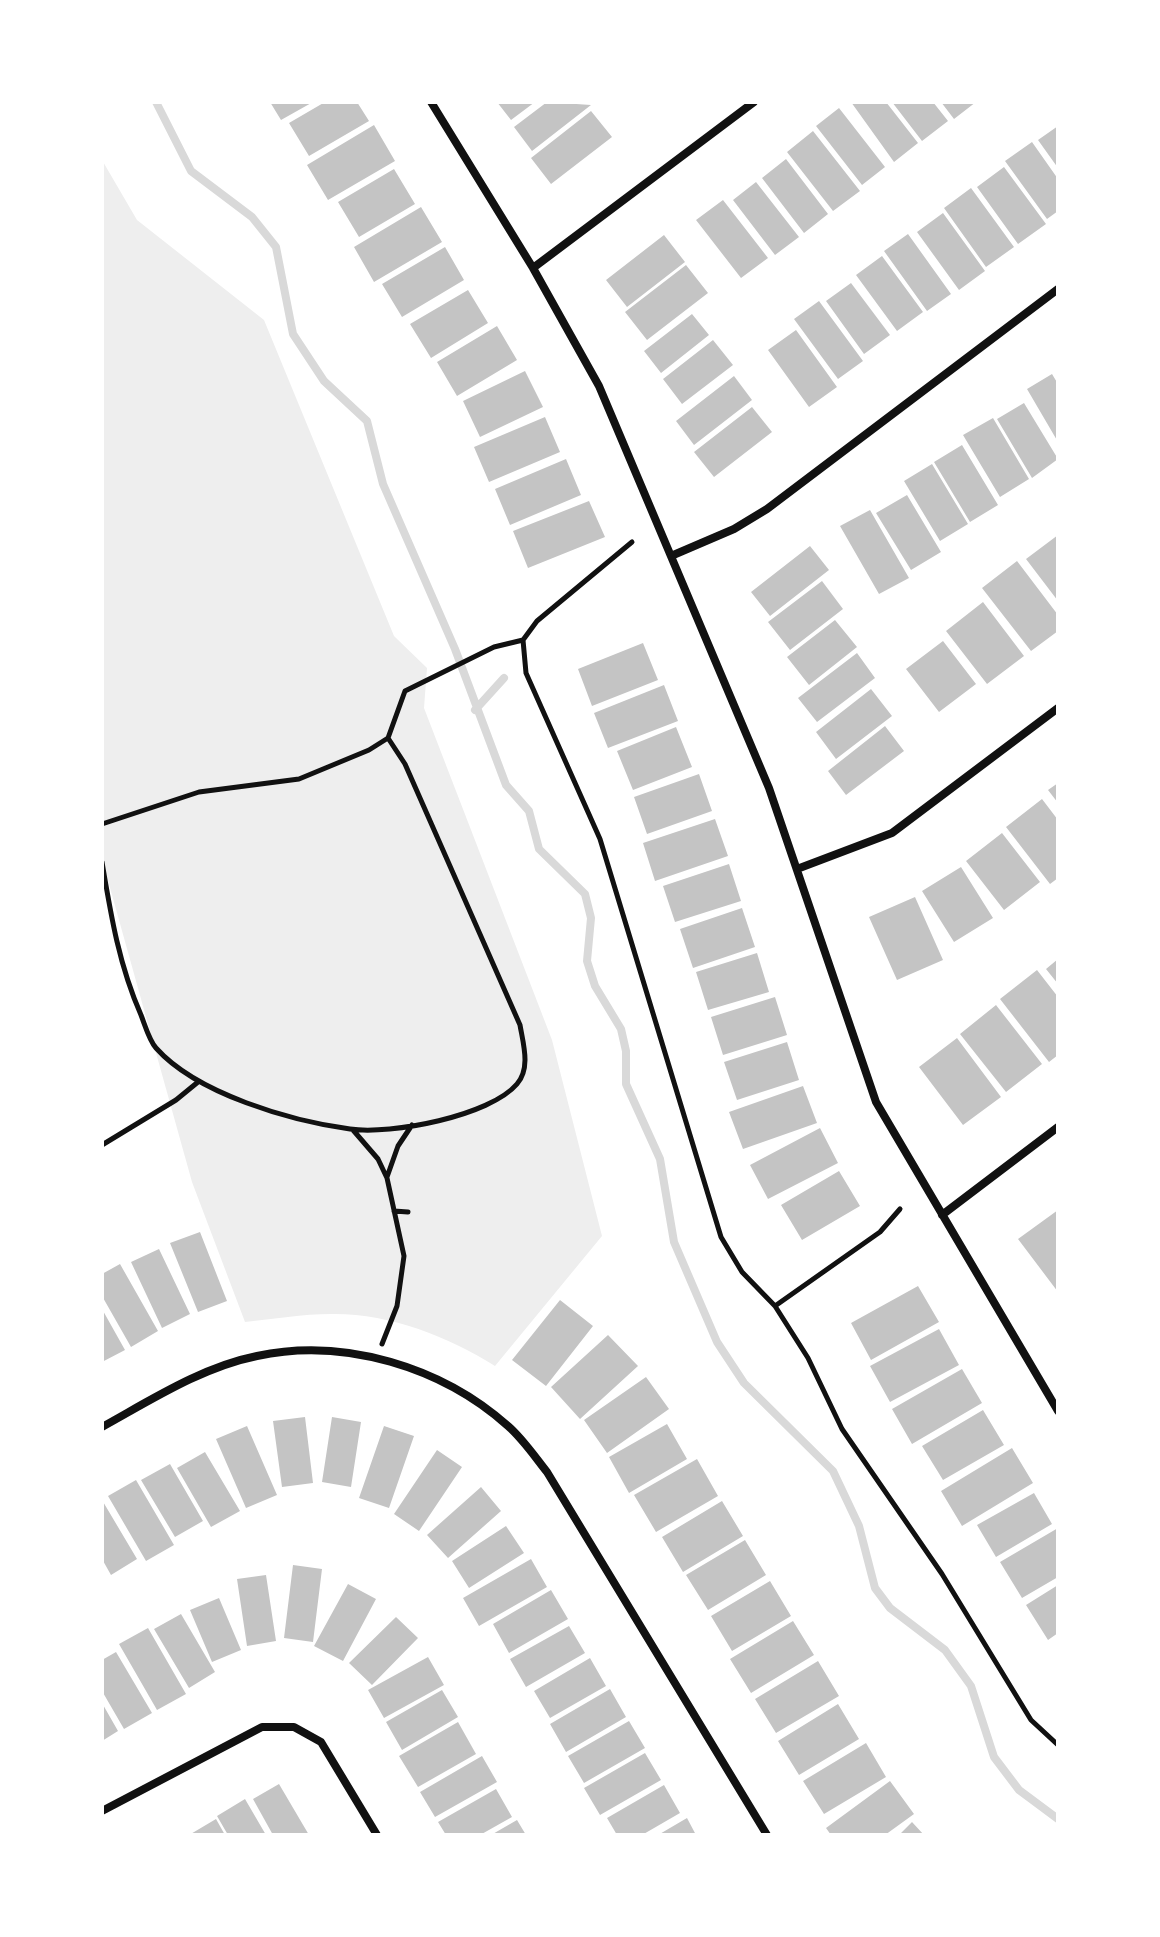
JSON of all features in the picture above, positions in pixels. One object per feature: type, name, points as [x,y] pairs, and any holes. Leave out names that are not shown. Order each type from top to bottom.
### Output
[{"type":"street","points":[[431,102],[533,268],[599,386],[769,788],[876,1102],[1058,1411]]},
{"type":"street","points":[[533,268],[754,102]]},
{"type":"street","points":[[671,556],[734,529],[767,509],[1058,289]]},
{"type":"street","points":[[797,869],[892,833],[1058,708]]},
{"type":"street","points":[[942,1215],[1058,1127]]},
{"type":"street","points":[[102,1427],[186,1381],[257,1356],[306,1351],[398,1361],[460,1393],[508,1426],[547,1472],[767,1835]]},
{"type":"street","points":[[102,1811],[262,1727],[294,1727],[321,1742],[377,1835]]},
{"type":"path","points":[[102,824],[199,792],[299,779],[388,738],[405,691],[494,647],[523,640],[537,621],[632,542]]},
{"type":"path","points":[[523,640],[526,673],[600,839],[721,1237],[742,1272],[775,1306],[808,1358],[842,1429],[942,1574],[1031,1720],[1058,1745]]},
{"type":"path","points":[[102,862],[117,949],[155,1047],[198,1082],[269,1109],[352,1130],[412,1125],[464,1113],[494,1102],[519,1083],[526,1055],[520,1025],[405,764],[388,738]]},
{"type":"path","points":[[102,1145],[176,1100],[198,1082]]},
{"type":"path","points":[[387,1178],[398,1146],[412,1125]]},
{"type":"path","points":[[352,1130],[378,1159],[387,1178],[404,1256],[397,1306],[376,1358]]},
{"type":"path","points":[[775,1306],[880,1232],[900,1209]]},
{"type":"path","points":[[394,1211],[408,1212]]},
{"type":"shaded area","points":[[102,160],[137,220],[264,320],[394,636],[427,668],[424,708],[552,1040],[602,1236],[495,1366],[437,1336],[374,1317],[320,1314],[245,1322],[192,1182],[102,859]]},
{"type":"building","points":[[270,102],[313,102],[281,120]]},
{"type":"building","points":[[325,102],[357,102],[369,121],[309,156],[289,123]]},
{"type":"building","points":[[497,102],[535,102],[511,120]]},
{"type":"building","points":[[547,102],[591,105],[532,151],[514,127]]},
{"type":"building","points":[[851,102],[886,102],[918,143],[894,162]]},
{"type":"building","points":[[892,102],[933,102],[948,121],[922,141]]},
{"type":"building","points":[[941,102],[976,102],[954,119]]},
{"type":"building","points":[[839,108],[885,167],[862,185],[816,126]]},
{"type":"building","points":[[591,111],[612,137],[551,184],[531,158]]},
{"type":"building","points":[[374,125],[395,161],[328,200],[307,165]]},
{"type":"building","points":[[1058,126],[1058,168],[1038,140]]},
{"type":"building","points":[[813,131],[860,191],[833,211],[787,152]]},
{"type":"building","points":[[1032,142],[1058,179],[1058,211],[1047,219],[1005,161]]},
{"type":"building","points":[[786,159],[828,214],[804,233],[762,178]]},
{"type":"building","points":[[1004,167],[1046,224],[1018,244],[977,187]]},
{"type":"building","points":[[394,169],[415,204],[359,237],[338,202]]},
{"type":"building","points":[[756,182],[799,237],[775,255],[733,200]]},
{"type":"building","points":[[971,188],[1014,247],[986,267],[944,208]]},
{"type":"building","points":[[723,200],[768,258],[741,278],[696,220]]},
{"type":"building","points":[[421,207],[442,242],[374,282],[354,247]]},
{"type":"building","points":[[943,213],[985,271],[959,290],[917,232]]},
{"type":"building","points":[[908,234],[951,294],[927,311],[884,251]]},
{"type":"building","points":[[664,235],[685,262],[627,307],[606,280]]},
{"type":"building","points":[[445,247],[464,280],[402,317],[382,284]]},
{"type":"building","points":[[882,256],[923,312],[897,331],[856,275]]},
{"type":"building","points":[[686,265],[708,293],[647,340],[625,312]]},
{"type":"building","points":[[851,283],[890,335],[864,354],[826,301]]},
{"type":"building","points":[[468,290],[488,323],[431,358],[410,324]]},
{"type":"building","points":[[819,301],[863,361],[838,379],[794,319]]},
{"type":"building","points":[[692,314],[709,335],[661,373],[644,351]]},
{"type":"building","points":[[497,326],[517,360],[457,396],[437,362]]},
{"type":"building","points":[[796,330],[837,387],[809,407],[768,350]]},
{"type":"building","points":[[713,340],[733,365],[682,404],[663,379]]},
{"type":"building","points":[[525,371],[543,407],[480,437],[463,401]]},
{"type":"building","points":[[1052,374],[1058,384],[1058,442],[1027,389]]},
{"type":"building","points":[[734,376],[752,400],[694,445],[676,421]]},
{"type":"building","points":[[1024,403],[1058,459],[1032,478],[997,419]]},
{"type":"building","points":[[752,407],[772,432],[714,477],[694,452]]},
{"type":"building","points":[[545,417],[560,452],[489,482],[474,447]]},
{"type":"building","points":[[993,418],[1029,479],[1000,497],[963,435]]},
{"type":"building","points":[[962,445],[998,505],[970,522],[934,462]]},
{"type":"building","points":[[566,459],[581,495],[510,525],[495,489]]},
{"type":"building","points":[[932,464],[968,524],[940,541],[904,481]]},
{"type":"building","points":[[907,495],[941,552],[911,570],[876,513]]},
{"type":"building","points":[[589,501],[605,537],[528,568],[513,531]]},
{"type":"building","points":[[870,510],[909,578],[879,594],[840,526]]},
{"type":"building","points":[[1058,535],[1058,601],[1026,559]]},
{"type":"building","points":[[810,546],[829,570],[770,616],[751,592]]},
{"type":"building","points":[[1017,561],[1058,615],[1058,631],[1031,651],[982,588]]},
{"type":"building","points":[[822,581],[843,609],[790,650],[768,622]]},
{"type":"building","points":[[983,602],[1024,656],[987,684],[946,631]]},
{"type":"building","points":[[835,620],[857,647],[809,685],[787,657]]},
{"type":"building","points":[[943,641],[976,684],[939,712],[906,669]]},
{"type":"building","points":[[643,643],[658,680],[592,706],[578,669]]},
{"type":"building","points":[[857,653],[875,678],[817,722],[798,698]]},
{"type":"building","points":[[664,685],[678,721],[608,748],[594,713]]},
{"type":"building","points":[[871,689],[892,716],[836,759],[816,732]]},
{"type":"building","points":[[885,726],[904,751],[846,795],[828,771]]},
{"type":"building","points":[[676,727],[692,767],[633,790],[617,751]]},
{"type":"building","points":[[699,774],[712,811],[647,834],[634,797]]},
{"type":"building","points":[[1058,783],[1058,803],[1048,790]]},
{"type":"building","points":[[1042,799],[1058,820],[1058,878],[1050,884],[1006,827]]},
{"type":"building","points":[[715,819],[728,856],[655,881],[643,843]]},
{"type":"building","points":[[1002,833],[1040,882],[1004,910],[966,861]]},
{"type":"building","points":[[729,864],[741,901],[675,922],[663,886]]},
{"type":"building","points":[[961,867],[993,918],[954,942],[922,891]]},
{"type":"building","points":[[915,897],[943,960],[897,980],[869,917]]},
{"type":"building","points":[[742,908],[755,947],[693,968],[680,929]]},
{"type":"building","points":[[757,953],[769,992],[708,1010],[696,972]]},
{"type":"building","points":[[1058,959],[1058,984],[1046,969]]},
{"type":"building","points":[[1037,970],[1058,997],[1058,1055],[1049,1062],[1000,999]]},
{"type":"building","points":[[775,997],[787,1035],[723,1055],[711,1017]]},
{"type":"building","points":[[996,1005],[1042,1064],[1006,1092],[960,1034]]},
{"type":"building","points":[[957,1038],[1001,1097],[963,1125],[919,1067]]},
{"type":"building","points":[[787,1042],[799,1080],[737,1100],[724,1062]]},
{"type":"building","points":[[803,1086],[817,1123],[743,1149],[729,1112]]},
{"type":"building","points":[[820,1128],[838,1163],[768,1199],[750,1165]]},
{"type":"building","points":[[839,1171],[860,1206],[802,1240],[781,1205]]},
{"type":"building","points":[[1058,1210],[1058,1292],[1018,1239]]},
{"type":"building","points":[[200,1232],[227,1301],[198,1312],[170,1243]]},
{"type":"building","points":[[159,1249],[190,1314],[162,1328],[131,1262]]},
{"type":"building","points":[[120,1264],[158,1331],[131,1347],[102,1296],[102,1274]]},
{"type":"building","points":[[918,1286],[939,1322],[871,1360],[851,1323]]},
{"type":"building","points":[[560,1300],[593,1326],[546,1386],[512,1360]]},
{"type":"building","points":[[102,1309],[125,1350],[102,1362]]},
{"type":"building","points":[[939,1329],[959,1365],[890,1402],[870,1366]]},
{"type":"building","points":[[608,1335],[638,1366],[580,1419],[551,1387]]},
{"type":"building","points":[[962,1369],[982,1403],[912,1444],[892,1409]]},
{"type":"building","points":[[646,1377],[669,1409],[607,1453],[584,1420]]},
{"type":"building","points":[[983,1410],[1004,1445],[943,1480],[922,1446]]},
{"type":"building","points":[[305,1417],[313,1483],[282,1487],[273,1421]]},
{"type":"building","points":[[332,1417],[361,1422],[351,1487],[322,1482]]},
{"type":"building","points":[[667,1424],[687,1459],[629,1493],[609,1457]]},
{"type":"building","points":[[247,1426],[277,1495],[246,1508],[216,1439]]},
{"type":"building","points":[[384,1426],[414,1436],[389,1508],[359,1498]]},
{"type":"building","points":[[1012,1448],[1033,1483],[962,1526],[941,1491]]},
{"type":"building","points":[[437,1450],[462,1467],[419,1531],[394,1514]]},
{"type":"building","points":[[205,1452],[240,1511],[211,1527],[177,1468]]},
{"type":"building","points":[[697,1459],[718,1496],[656,1532],[634,1495]]},
{"type":"building","points":[[170,1464],[203,1521],[175,1537],[141,1480]]},
{"type":"building","points":[[136,1480],[174,1545],[146,1561],[108,1496]]},
{"type":"building","points":[[481,1487],[501,1511],[448,1558],[427,1535]]},
{"type":"building","points":[[1034,1493],[1052,1524],[996,1557],[977,1525]]},
{"type":"building","points":[[102,1500],[137,1559],[111,1575],[102,1559]]},
{"type":"building","points":[[722,1501],[743,1536],[683,1572],[662,1537]]},
{"type":"building","points":[[506,1526],[524,1553],[469,1588],[452,1561]]},
{"type":"building","points":[[1058,1528],[1058,1577],[1022,1598],[1000,1562]]},
{"type":"building","points":[[745,1540],[766,1575],[708,1610],[686,1575]]},
{"type":"building","points":[[531,1559],[547,1587],[479,1626],[463,1598]]},
{"type":"building","points":[[293,1565],[322,1569],[313,1642],[284,1638]]},
{"type":"building","points":[[266,1575],[276,1641],[247,1646],[237,1579]]},
{"type":"building","points":[[770,1581],[791,1616],[732,1651],[711,1616]]},
{"type":"building","points":[[348,1584],[376,1599],[343,1661],[314,1646]]},
{"type":"building","points":[[1058,1585],[1058,1633],[1048,1640],[1026,1605]]},
{"type":"building","points":[[551,1590],[568,1619],[509,1653],[493,1624]]},
{"type":"building","points":[[219,1598],[241,1650],[212,1662],[190,1610]]},
{"type":"building","points":[[181,1614],[215,1672],[189,1688],[154,1629]]},
{"type":"building","points":[[396,1617],[418,1638],[372,1685],[349,1663]]},
{"type":"building","points":[[793,1621],[814,1655],[751,1693],[730,1659]]},
{"type":"building","points":[[569,1626],[585,1653],[526,1687],[510,1659]]},
{"type":"building","points":[[148,1628],[186,1694],[157,1710],[119,1644]]},
{"type":"building","points":[[116,1652],[152,1713],[124,1729],[102,1691],[102,1660]]},
{"type":"building","points":[[428,1657],[444,1685],[384,1718],[368,1690]]},
{"type":"building","points":[[590,1658],[606,1686],[550,1718],[534,1691]]},
{"type":"building","points":[[818,1661],[839,1696],[776,1733],[755,1699]]},
{"type":"building","points":[[610,1689],[626,1717],[566,1752],[550,1724]]},
{"type":"building","points":[[442,1690],[458,1717],[402,1750],[386,1722]]},
{"type":"building","points":[[102,1703],[118,1731],[102,1741]]},
{"type":"building","points":[[838,1704],[859,1739],[799,1775],[778,1741]]},
{"type":"building","points":[[629,1721],[645,1748],[584,1783],[568,1756]]},
{"type":"building","points":[[458,1722],[476,1754],[418,1787],[399,1756]]},
{"type":"building","points":[[866,1743],[886,1777],[824,1814],[803,1781]]},
{"type":"building","points":[[645,1753],[661,1780],[600,1815],[584,1788]]},
{"type":"building","points":[[482,1756],[497,1782],[435,1817],[420,1792]]},
{"type":"building","points":[[890,1781],[914,1814],[885,1835],[831,1835],[826,1828]]},
{"type":"building","points":[[279,1784],[309,1835],[273,1835],[253,1799]]},
{"type":"building","points":[[664,1785],[680,1813],[642,1835],[617,1835],[607,1818]]},
{"type":"building","points":[[496,1789],[512,1817],[480,1835],[446,1835],[438,1822]]},
{"type":"building","points":[[245,1799],[266,1835],[228,1835],[217,1816]]},
{"type":"building","points":[[687,1818],[696,1835],[658,1835]]},
{"type":"building","points":[[216,1819],[225,1835],[189,1835]]},
{"type":"building","points":[[517,1820],[526,1835],[491,1835]]},
{"type":"building","points":[[912,1822],[924,1835],[899,1835]]},
{"type":"waterway","points":[[156,102],[191,171],[252,217],[276,247],[293,334],[324,381],[367,421],[383,484],[455,649],[506,785],[529,811],[539,849],[585,894],[591,918],[587,961],[595,986],[621,1029],[626,1051],[626,1084],[660,1159],[674,1242],[717,1342],[744,1383],[833,1471],[859,1526],[875,1588],[890,1608],[945,1650],[971,1686],[994,1757],[1019,1790],[1058,1819]]},
{"type":"waterway","points":[[475,710],[504,678]]}]
